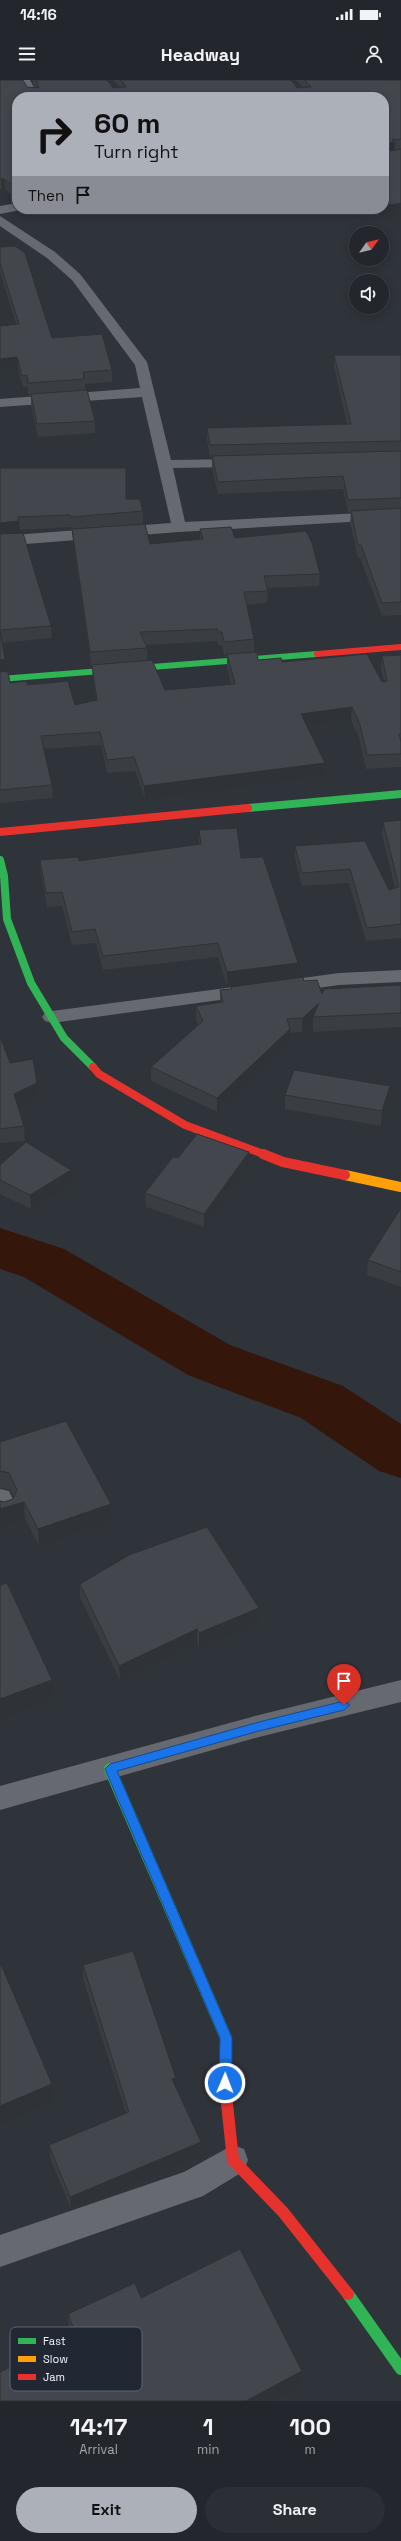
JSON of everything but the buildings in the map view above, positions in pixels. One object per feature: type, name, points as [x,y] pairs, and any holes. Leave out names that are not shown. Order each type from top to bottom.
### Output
[{"type":"street","points":[[24,80],[31,92]]},
{"type":"street","points":[[0,210],[12,208]]},
{"type":"street","points":[[0,220],[51,255],[76,277],[142,365],[180,527]]},
{"type":"street","points":[[0,403],[148,392]]},
{"type":"street","points":[[165,464],[254,462]]},
{"type":"street","points":[[0,541],[180,527],[401,515]]},
{"type":"street","points":[[0,678],[401,647]]},
{"type":"street","points":[[0,832],[401,794]]},
{"type":"street","points":[[0,860],[4,876],[7,919],[31,983],[64,1038],[99,1074],[185,1125],[283,1162],[401,1187]]},
{"type":"street","points":[[52,1017],[339,979],[401,976]]},
{"type":"street","points":[[0,1798],[110,1769],[259,1726],[401,1691]]},
{"type":"street","points":[[110,1769],[226,2038],[225,2098],[233,2160],[283,2212],[345,2289],[401,2368]]},
{"type":"street","points":[[0,2251],[192,2185],[233,2160]]},
{"type":"waterway","points":[[0,1248],[44,1263],[209,1360],[322,1402],[401,1455]]},
{"type":"traffic: fast","points":[[0,679],[317,654]]},
{"type":"traffic: fast","points":[[248,808],[401,794]]},
{"type":"traffic: fast","points":[[0,860],[4,876],[7,919],[31,983],[64,1038],[93,1067]]},
{"type":"traffic: fast","points":[[110,1769],[226,2038],[225,2085]]},
{"type":"traffic: fast","points":[[348,2294],[401,2369]]},
{"type":"traffic: slow","points":[[345,1175],[401,1187]]},
{"type":"traffic: jam","points":[[317,654],[401,647]]},
{"type":"traffic: jam","points":[[0,832],[248,808]]},
{"type":"traffic: jam","points":[[93,1067],[99,1074],[185,1125],[283,1162],[345,1175]]},
{"type":"traffic: jam","points":[[225,2085],[233,2160],[283,2212],[348,2294]]},
{"type":"route","points":[[225,2083],[226,2038],[196,1964],[110,1769],[259,1726],[344,1705]]}]
